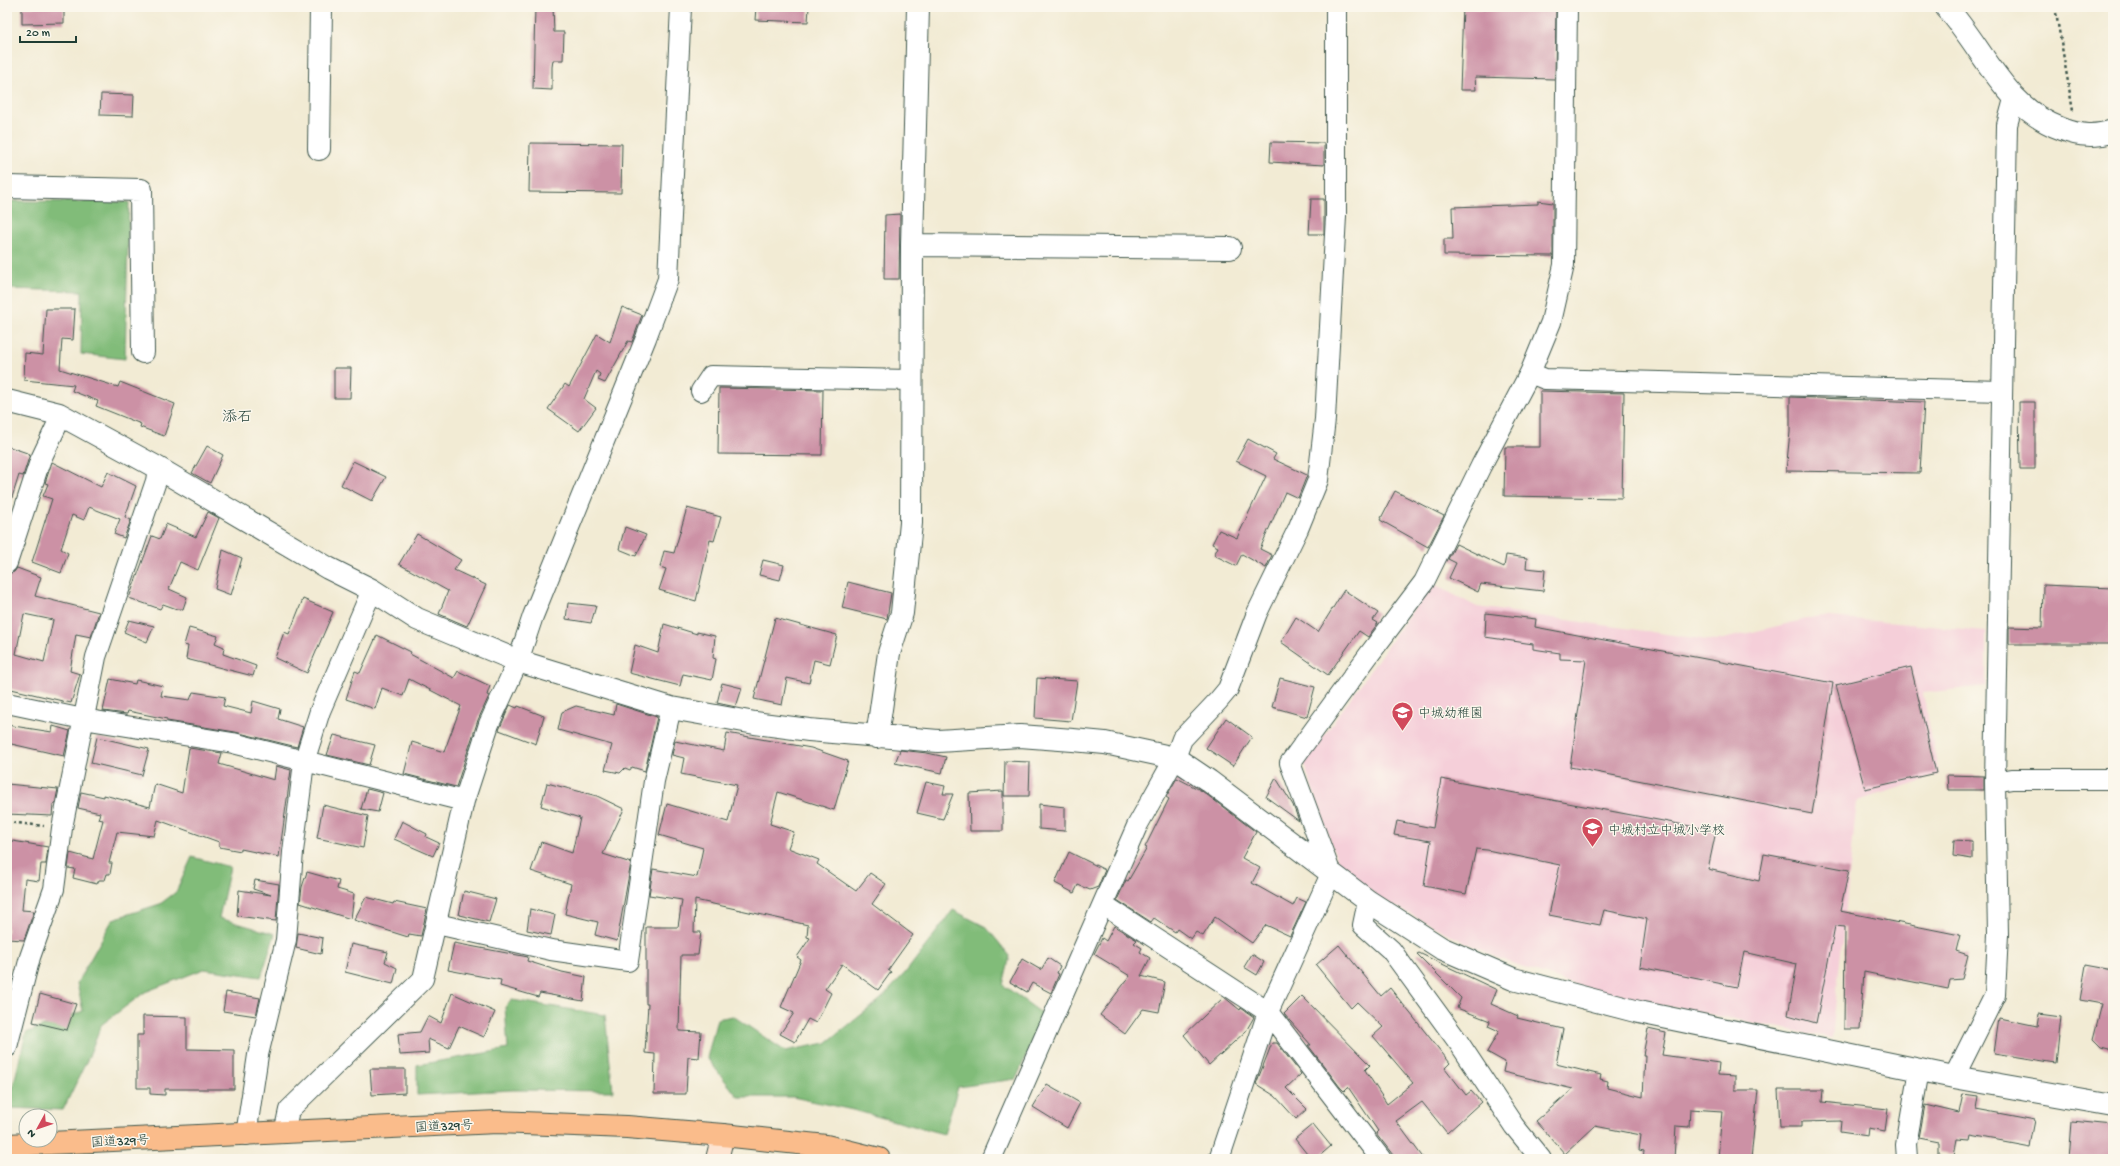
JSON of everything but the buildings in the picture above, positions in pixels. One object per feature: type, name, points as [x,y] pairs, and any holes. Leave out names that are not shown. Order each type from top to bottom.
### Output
[{"type":"highway","name":"国道329号","points":[[7,1145],[246,1135],[497,1122],[627,1127],[723,1135],[826,1146],[878,1159]]},
{"type":"main road","points":[[717,1159],[723,1135]]},
{"type":"street","points":[[318,149],[321,7]]},
{"type":"street","points":[[284,1133],[289,1110],[423,979],[437,924],[464,801],[489,724],[518,661],[533,616],[646,338],[668,279],[681,7]]},
{"type":"street","points":[[878,737],[889,653],[902,613],[910,523],[912,245],[918,7]]},
{"type":"street","points":[[991,1159],[1138,826],[1175,758],[1182,740],[1228,689],[1257,614],[1298,529],[1318,480],[1325,419],[1336,216],[1336,7]]},
{"type":"street","points":[[1219,1159],[1268,1012],[1331,874],[1290,763],[1424,582],[1481,466],[1530,373],[1550,322],[1564,265],[1567,7]]},
{"type":"street","points":[[1946,7],[2014,99],[2029,112],[2047,124],[2078,135],[2102,135],[2113,131]]},
{"type":"street","points":[[1954,1077],[1995,995],[1998,934],[1995,782],[2007,125],[2014,99]]},
{"type":"street","points":[[7,187],[141,190],[143,352]]},
{"type":"street","points":[[912,245],[1230,248]]},
{"type":"street","points":[[1530,373],[1545,379],[2002,391]]},
{"type":"street","points":[[701,391],[712,376],[911,380]]},
{"type":"street","points":[[7,401],[59,414],[158,468],[328,568],[372,590],[417,618],[518,661],[670,708],[755,724],[878,737],[938,741],[1020,736],[1073,740],[1105,743],[1175,758],[1209,781],[1368,901],[1441,948],[1513,979],[1639,1012],[1954,1077],[2113,1105]]},
{"type":"street","points":[[7,564],[40,461],[57,425],[59,414]]},
{"type":"street","points":[[7,1047],[30,957],[54,889],[62,828],[96,657],[156,481],[158,468]]},
{"type":"street","points":[[246,1135],[258,1055],[286,940],[292,852],[304,762],[320,711],[372,590]]},
{"type":"street","points":[[7,703],[83,719],[234,743],[304,762],[464,801]]},
{"type":"street","points":[[437,924],[551,950],[628,961],[654,781],[670,708]]},
{"type":"street","points":[[1995,782],[2012,779],[2113,779]]},
{"type":"street","points":[[1368,901],[1363,925],[1391,950],[1458,1043],[1514,1126],[1541,1159]]},
{"type":"street","points":[[1104,905],[1268,1012],[1381,1159]]},
{"type":"street","points":[[1907,1159],[1906,1145],[1919,1070]]},
{"type":"path","points":[[2055,7],[2078,135]]},
{"type":"path","points":[[7,822],[62,828]]},
{"type":"shaded area","points":[[1432,583],[1477,607],[1715,641],[1819,616],[1986,631],[1986,686],[1923,693],[1939,775],[1857,801],[1832,1038],[1604,994],[1512,964],[1456,938],[1383,900],[1340,868],[1304,764]]},
{"type":"green space","points":[[7,201],[129,202],[125,359],[81,354],[82,291],[7,289]]},
{"type":"green space","points":[[192,857],[230,867],[219,918],[275,934],[261,977],[204,969],[145,992],[101,1025],[89,1056],[63,1110],[58,1110],[58,1108],[8,1108],[26,1033],[83,1011],[77,983],[113,919],[160,904],[176,892]]},
{"type":"green space","points":[[953,910],[986,927],[1010,956],[1003,985],[1044,1015],[1016,1079],[958,1087],[944,1134],[853,1110],[793,1097],[738,1097],[707,1058],[717,1019],[733,1016],[785,1051],[826,1043],[881,999],[906,972]]},
{"type":"green space","points":[[512,1000],[605,1015],[613,1091],[513,1090],[417,1095],[417,1065],[508,1049],[505,1007]]},
{"type":"place","name":"中城幼稚園","points":[[1403,732]]},
{"type":"place","name":"中城村立中城小学校","points":[[1592,848]]},
{"type":"district","name":"添石","points":[[237,416]]}]
